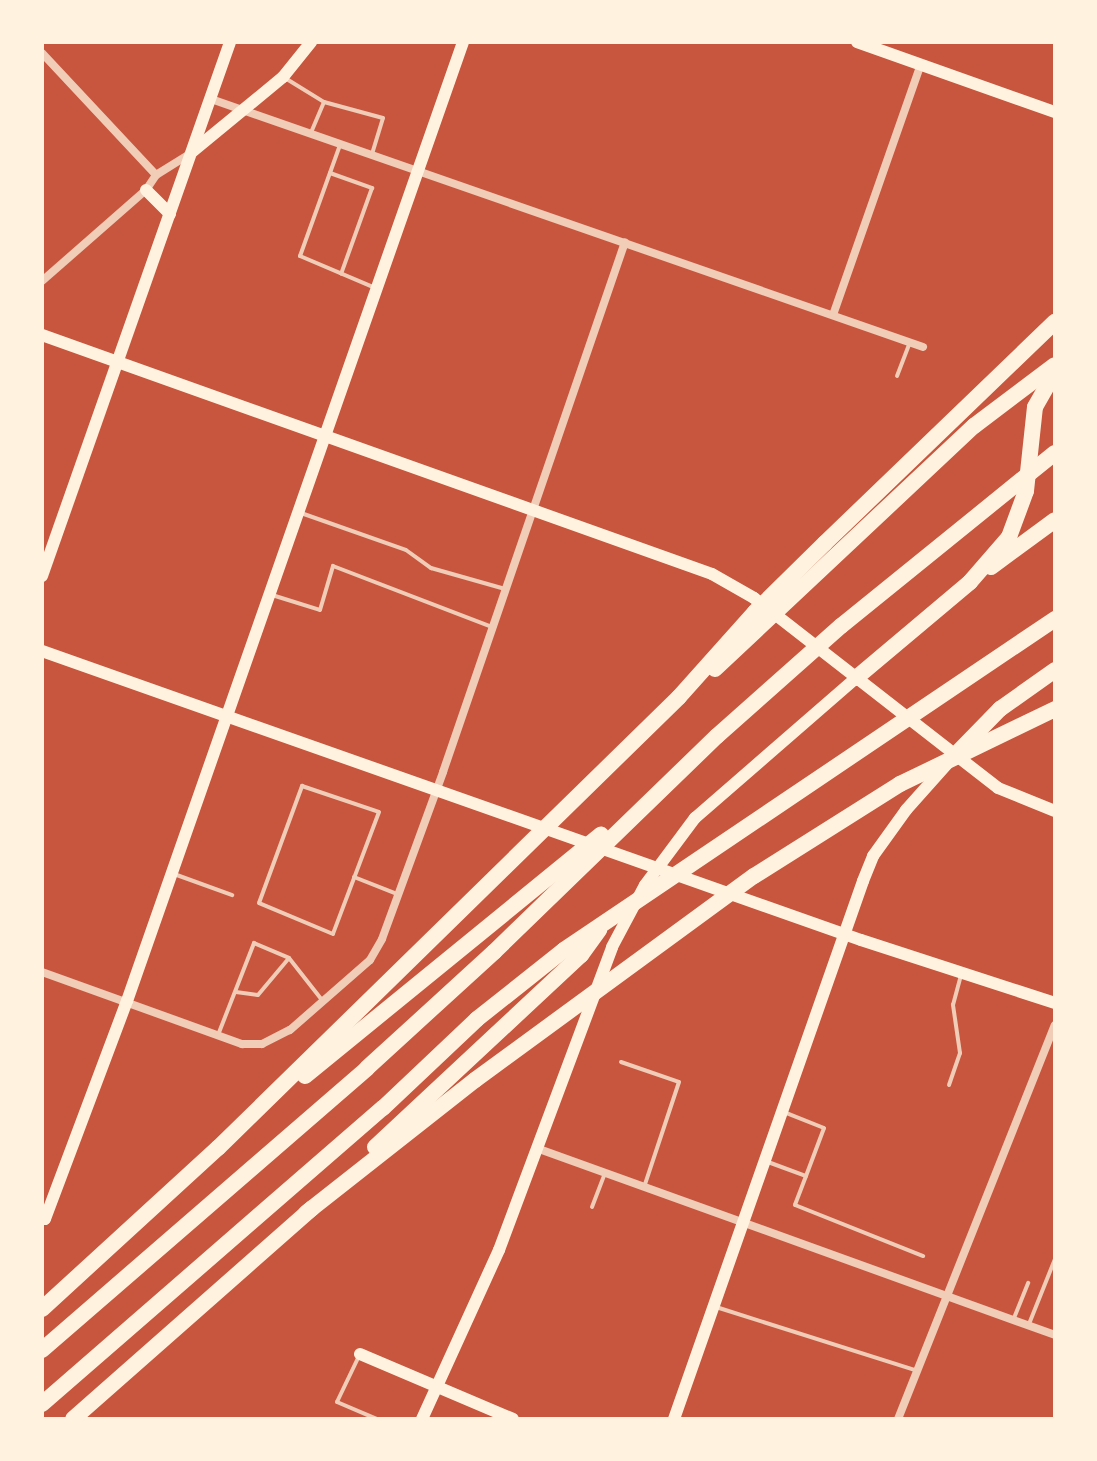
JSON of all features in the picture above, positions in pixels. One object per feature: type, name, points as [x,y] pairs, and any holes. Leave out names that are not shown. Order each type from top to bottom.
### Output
[{"type":"highway","points":[[42,1309],[218,1148],[679,697],[755,612],[1055,322]]},
{"type":"highway","points":[[679,697],[772,619],[974,426],[1055,365]]},
{"type":"highway","points":[[970,582],[1009,537],[1021,507],[1035,407],[1055,372]]},
{"type":"highway","points":[[218,1148],[717,736],[944,540],[1055,439]]},
{"type":"highway","points":[[944,540],[1055,453]]},
{"type":"highway","points":[[856,678],[970,582],[1055,520]]},
{"type":"highway","points":[[42,1404],[383,1108],[477,1019],[609,917],[1055,621]]},
{"type":"highway","points":[[955,756],[975,732],[1055,670]]},
{"type":"highway","points":[[306,1213],[475,1080],[754,876],[900,784],[1055,709]]},
{"type":"highway","points":[[42,1350],[482,962],[717,736]]},
{"type":"highway","points":[[73,1419],[306,1213],[495,1031],[581,955],[609,917]]},
{"type":"main road","points":[[42,576],[230,42]]},
{"type":"main road","points":[[191,153],[283,77],[311,42]]},
{"type":"main road","points":[[44,1218],[127,1001],[463,42]]},
{"type":"main road","points":[[857,42],[1055,112]]},
{"type":"main road","points":[[146,190],[170,214]]},
{"type":"main road","points":[[42,335],[687,563],[754,598],[969,767],[1020,800],[1055,811]]},
{"type":"main road","points":[[42,651],[227,719],[845,935],[1055,1003]]},
{"type":"main road","points":[[422,1419],[499,1250],[612,947],[655,867],[695,818],[856,678]]},
{"type":"main road","points":[[674,1419],[873,856],[906,810],[955,756]]},
{"type":"main road","points":[[360,1354],[513,1419]]},
{"type":"street","points":[[42,53],[156,175]]},
{"type":"street","points":[[833,315],[921,64]]},
{"type":"street","points":[[211,99],[923,347]]},
{"type":"street","points":[[42,281],[146,190],[156,175],[191,153]]},
{"type":"street","points":[[42,972],[242,1044],[262,1044],[323,1001],[375,952],[435,792],[625,242]]},
{"type":"street","points":[[898,1419],[1055,1025]]},
{"type":"street","points":[[539,1149],[1055,1335]]},
{"type":"lane","points":[[283,77],[324,102],[383,118],[371,156]]},
{"type":"lane","points":[[311,134],[324,102]]},
{"type":"lane","points":[[340,145],[300,256],[375,288]]},
{"type":"lane","points":[[330,173],[372,188],[341,274]]},
{"type":"lane","points":[[897,376],[909,342]]},
{"type":"lane","points":[[299,512],[406,550],[431,568],[505,589]]},
{"type":"lane","points":[[270,595],[320,610],[333,566],[492,627]]},
{"type":"lane","points":[[302,786],[379,812],[354,877],[333,934],[259,903],[302,786]]},
{"type":"lane","points":[[172,874],[232,895]]},
{"type":"lane","points":[[354,877],[398,894]]},
{"type":"lane","points":[[218,1035],[254,943],[289,958],[323,1001]]},
{"type":"lane","points":[[235,992],[258,995],[289,958]]},
{"type":"lane","points":[[949,1085],[960,1053],[953,1005],[962,973]]},
{"type":"lane","points":[[621,1062],[679,1082],[644,1187]]},
{"type":"lane","points":[[782,1111],[824,1128],[795,1205],[923,1256]]},
{"type":"lane","points":[[765,1161],[806,1176]]},
{"type":"lane","points":[[592,1207],[605,1173]]},
{"type":"lane","points":[[1028,1326],[1055,1259]]},
{"type":"lane","points":[[1013,1321],[1028,1283]]},
{"type":"lane","points":[[714,1306],[915,1370]]},
{"type":"lane","points":[[360,1354],[337,1402],[377,1419]]}]
